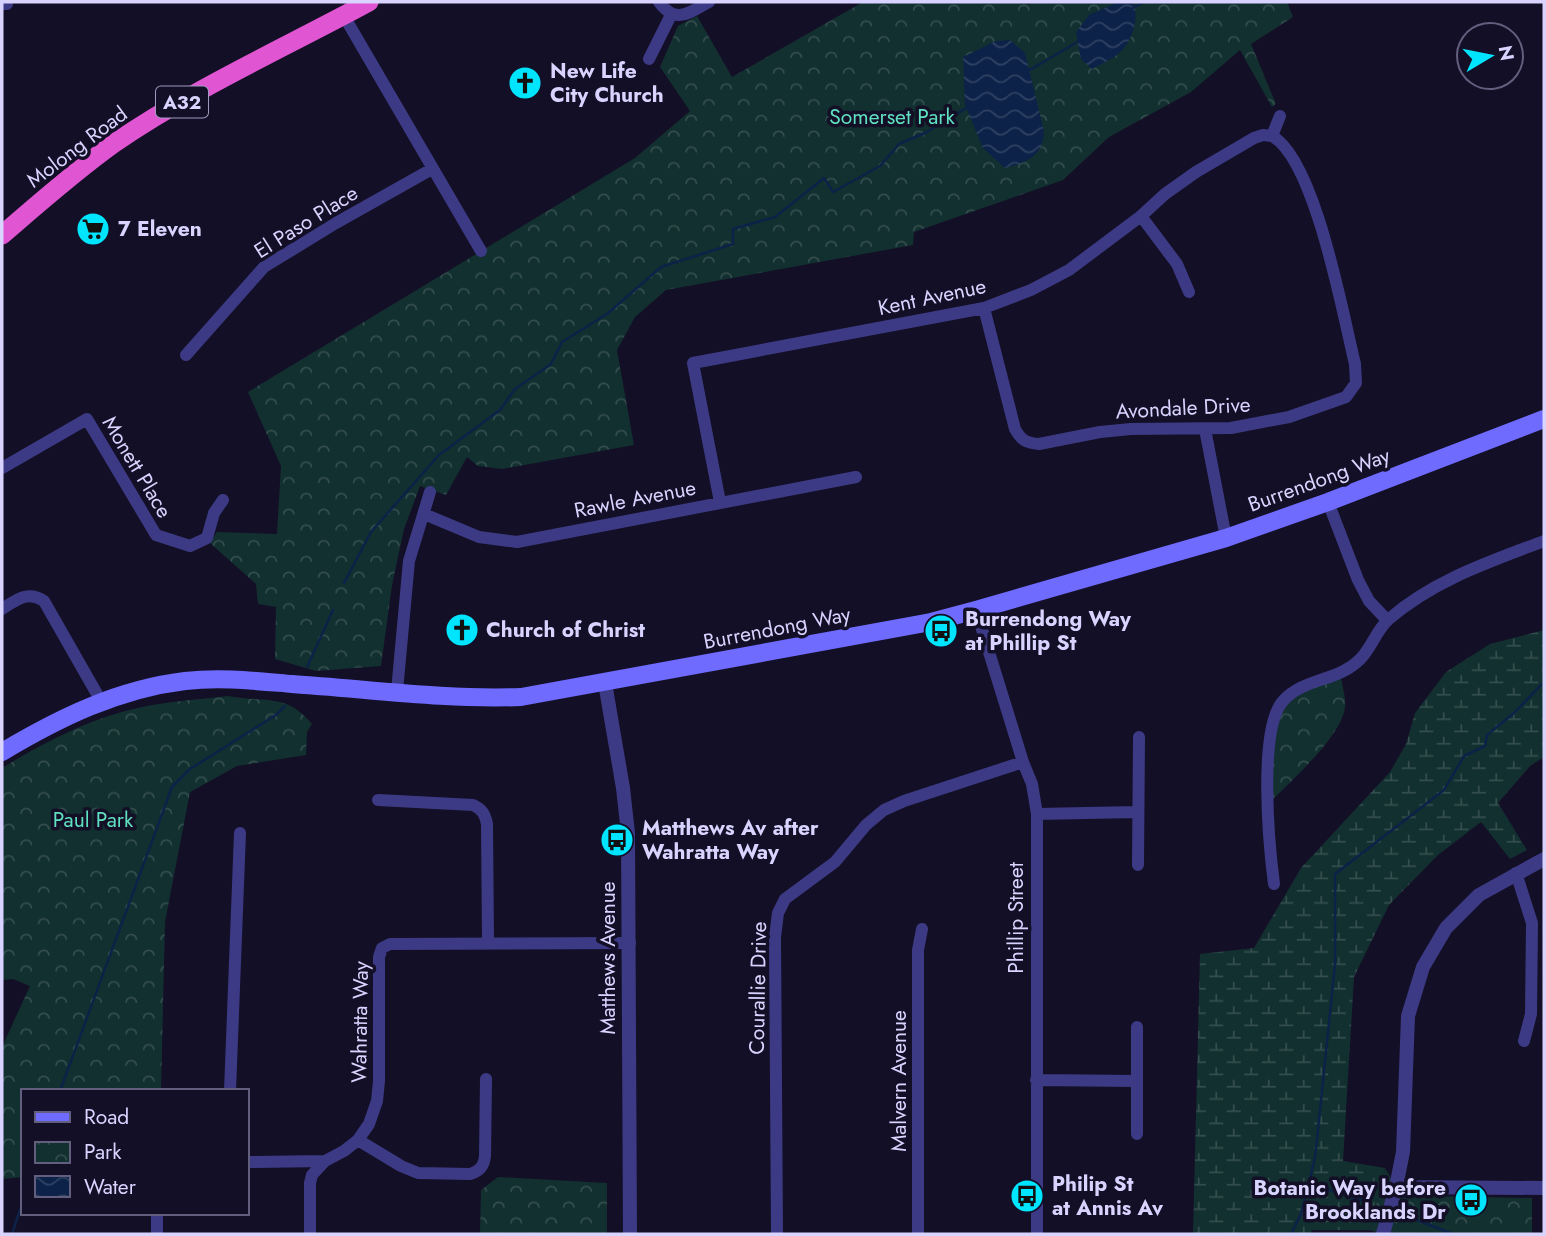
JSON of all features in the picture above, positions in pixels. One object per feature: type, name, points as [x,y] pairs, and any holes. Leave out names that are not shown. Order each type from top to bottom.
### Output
[{"type":"highway","name":"Molong Road","points":[[5,226],[103,152],[158,116],[369,2]]},
{"type":"main road","name":"Burrendong Way","points":[[2,752],[69,715],[102,701],[161,686],[218,679],[494,698],[522,697],[931,622],[1226,538],[1544,419]]},
{"type":"street","points":[[659,2],[671,15],[684,15],[709,2]]},
{"type":"street","points":[[649,59],[671,15]]},
{"type":"street","points":[[344,16],[481,251]]},
{"type":"street","points":[[1272,136],[1280,116]]},
{"type":"street","name":"Kent Avenue","points":[[720,502],[693,363],[984,308],[1031,290],[1069,270],[1196,172],[1254,138],[1272,136]]},
{"type":"street","name":"Avondale Drive","points":[[984,308],[1015,429],[1021,439],[1029,443],[1039,444],[1121,430],[1205,429],[1257,424],[1289,417],[1346,397],[1356,383],[1355,364],[1314,204],[1291,154],[1280,140],[1272,136]]},
{"type":"street","name":"El Paso Place","points":[[186,355],[264,267],[432,169]]},
{"type":"street","points":[[1141,216],[1177,264],[1189,292]]},
{"type":"street","name":"Monett Place","points":[[2,468],[87,419],[156,535],[190,546],[207,538],[214,513],[223,500]]},
{"type":"street","points":[[1205,429],[1226,538]]},
{"type":"street","name":"Rawle Avenue","points":[[424,514],[479,537],[517,542],[856,477]]},
{"type":"street","points":[[397,691],[409,561],[430,492]]},
{"type":"street","points":[[1328,502],[1358,580],[1369,601],[1387,620]]},
{"type":"street","points":[[1273,884],[1268,747],[1271,722],[1283,701],[1307,685],[1340,674],[1359,661],[1387,620],[1433,587],[1466,571],[1544,541]]},
{"type":"street","points":[[2,609],[22,597],[37,597],[44,601],[102,701]]},
{"type":"street","name":"Phillip Street","points":[[976,610],[1032,784],[1037,814],[1037,1234]]},
{"type":"street","name":"Matthews Avenue","points":[[604,683],[626,811],[630,943],[630,1234]]},
{"type":"street","points":[[1138,865],[1139,737]]},
{"type":"street","name":"Courallie Drive","points":[[777,1234],[775,937],[778,913],[785,899],[835,862],[866,825],[884,810],[1023,762]]},
{"type":"street","points":[[379,800],[473,805],[481,809],[486,824],[488,942]]},
{"type":"street","points":[[1037,814],[1137,812]]},
{"type":"street","points":[[230,1089],[240,833]]},
{"type":"street","points":[[1383,1234],[1403,1152],[1408,1016],[1423,967],[1446,928],[1479,895],[1544,859]]},
{"type":"street","points":[[1516,873],[1532,923],[1531,1014],[1524,1041]]},
{"type":"street","name":"Malvern Avenue","points":[[918,1234],[918,950],[922,929]]},
{"type":"street","name":"Wahratta Way","points":[[325,1161],[358,1140],[369,1124],[377,1101],[378,967],[382,948],[398,943],[630,943]]},
{"type":"street","points":[[1137,1027],[1137,1134]]},
{"type":"street","points":[[358,1140],[418,1173],[478,1172],[485,1163],[486,1079]]},
{"type":"street","points":[[1036,1080],[1135,1081]]},
{"type":"street","points":[[248,1162],[325,1161]]},
{"type":"street","points":[[310,1234],[310,1183],[312,1175],[325,1161]]},
{"type":"street","points":[[1396,1187],[1544,1188]]},
{"type":"street","points":[[157,1215],[157,1234]]},
{"type":"green space","name":"Somerset Park","points":[[863,2],[1287,2],[1293,17],[1251,44],[1276,104],[1272,107],[1240,50],[1191,92],[1109,137],[1063,180],[914,232],[913,245],[666,290],[635,317],[617,350],[634,445],[502,469],[478,466],[467,457],[446,495],[420,486],[404,529],[392,585],[381,666],[316,671],[275,659],[276,607],[258,604],[256,584],[210,543],[217,532],[277,534],[281,466],[248,392],[635,158],[690,111],[660,67],[678,26],[697,16],[732,77]]},
{"type":"green space","points":[[1544,630],[1544,757],[1530,766],[1498,803],[1527,850],[1510,859],[1481,822],[1438,855],[1389,905],[1354,977],[1343,1161],[1385,1168],[1370,1230],[1312,1230],[1310,1234],[1193,1234],[1200,954],[1254,948],[1301,868],[1390,772],[1406,744],[1415,713],[1446,672],[1490,644]]},
{"type":"green space","points":[[1340,674],[1345,707],[1342,719],[1314,758],[1269,803],[1268,747],[1283,701]]},
{"type":"green space","name":"Paul Park","points":[[228,696],[283,703],[293,707],[312,724],[307,732],[306,755],[237,766],[190,792],[165,922],[161,1089],[21,1089],[21,1177],[2,1179],[2,1047],[30,986],[13,979],[2,980],[2,768],[54,739],[90,723],[127,710]]},
{"type":"green space","points":[[1385,1168],[1396,1187],[1424,1196],[1532,1198],[1532,1234],[1381,1234],[1370,1230]]},
{"type":"green space","points":[[498,1177],[607,1183],[607,1234],[480,1234],[481,1190]]},
{"type":"water","points":[[1118,2],[1133,2],[1136,15],[1131,37],[1118,54],[1092,69],[1081,59],[1076,32],[1089,15]]},
{"type":"water","points":[[1010,40],[1025,53],[1044,131],[1037,153],[1005,168],[983,148],[965,105],[963,57],[996,41]]},
{"type":"waterway","points":[[1133,8],[1144,2]]},
{"type":"waterway","points":[[1028,71],[1079,41]]},
{"type":"waterway","points":[[344,583],[371,532],[439,455],[500,410],[515,389],[551,364],[562,342],[607,314],[661,267],[733,244],[733,229],[775,217],[824,178],[833,192],[880,166],[899,144],[925,133],[968,107]]},
{"type":"waterway","points":[[307,667],[333,610]]},
{"type":"waterway","points":[[1291,1234],[1301,1214],[1315,1158],[1335,965],[1335,874],[1444,790],[1464,756],[1485,746],[1487,735],[1514,713],[1544,682]]},
{"type":"waterway","points":[[61,1089],[172,787],[190,769],[276,715],[285,706]]},
{"type":"waterway","points":[[1310,1184],[1363,1201]]},
{"type":"waterway","points":[[12,1234],[21,1207]]},
{"type":"waterway","points":[[1409,1217],[1453,1234]]},
{"type":"place","name":"New Life City Church","points":[[525,83]]},
{"type":"place","name":"7 Eleven","points":[[93,229]]},
{"type":"place","name":"Church of Christ","points":[[462,630]]},
{"type":"place","name":"Burrendong Way at Phillip St","points":[[941,631]]},
{"type":"place","name":"Matthews Av after Wahratta Way","points":[[617,840]]},
{"type":"place","name":"Philip St at Annis Av","points":[[1027,1196]]},
{"type":"place","name":"Botanic Way before Brooklands Dr","points":[[1471,1200]]}]
